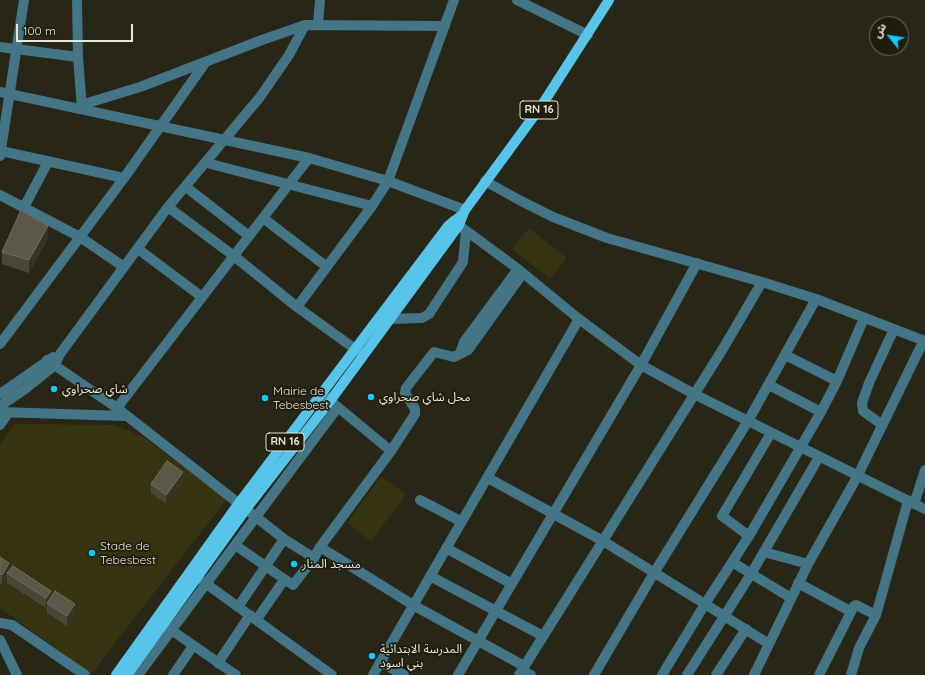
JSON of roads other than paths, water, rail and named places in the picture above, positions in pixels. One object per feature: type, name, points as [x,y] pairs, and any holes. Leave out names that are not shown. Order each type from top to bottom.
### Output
[{"type":"main road","name":"RN 16","points":[[116,675],[164,625],[243,506],[275,464],[322,394],[389,319],[459,226],[464,212],[485,181],[542,105],[609,0]]},
{"type":"main road","name":"RN 16","points":[[275,464],[334,404],[359,352],[459,226]]},
{"type":"main road","name":"RN 16","points":[[127,675],[198,578],[243,506]]},
{"type":"street","points":[[24,0],[18,49],[4,93],[0,153],[124,178]]},
{"type":"street","points":[[77,0],[81,107]]},
{"type":"street","points":[[318,24],[320,0]]},
{"type":"street","points":[[297,307],[372,206],[388,181],[454,0]]},
{"type":"street","points":[[517,0],[588,35]]},
{"type":"street","points":[[81,107],[140,88],[279,33],[305,25],[445,26]]},
{"type":"street","points":[[0,406],[25,389],[60,354],[168,208],[207,163],[276,74],[305,25]]},
{"type":"street","points":[[0,47],[78,57]]},
{"type":"street","points":[[0,344],[5,331],[80,237],[124,178],[205,63]]},
{"type":"street","points":[[4,93],[81,107],[309,158],[388,181],[464,212]]},
{"type":"street","points":[[120,412],[202,297],[309,158]]},
{"type":"street","points":[[24,208],[48,162]]},
{"type":"street","points":[[207,163],[290,183],[372,206]]},
{"type":"street","points":[[485,181],[521,201],[579,227],[628,244],[816,299],[924,340],[881,424],[857,476],[798,583],[756,674]]},
{"type":"street","points":[[186,187],[249,236]]},
{"type":"street","points":[[0,195],[80,237],[124,268]]},
{"type":"street","points":[[168,208],[234,256],[297,307],[359,352]]},
{"type":"street","points":[[263,218],[327,267]]},
{"type":"street","points":[[459,226],[521,271],[579,319],[641,365],[694,394],[925,509]]},
{"type":"street","points":[[389,319],[422,318],[429,314],[463,262],[459,226]]},
{"type":"street","points":[[138,250],[202,297]]},
{"type":"street","points":[[458,675],[552,513],[641,365],[697,263]]},
{"type":"street","points":[[235,546],[284,580],[295,584],[320,547],[391,451],[415,414],[415,409],[405,394],[406,388],[434,352],[454,357],[460,353],[464,342],[521,271]]},
{"type":"street","points":[[320,547],[413,605],[478,641],[524,672],[543,636],[762,282]]},
{"type":"street","points":[[594,675],[654,573],[748,421],[816,299]]},
{"type":"street","points":[[662,675],[705,604],[749,536],[801,448],[837,381],[864,318]]},
{"type":"street","points":[[373,675],[579,319]]},
{"type":"street","points":[[881,424],[863,410],[862,403],[869,383],[894,329]]},
{"type":"street","points":[[785,355],[837,381]]},
{"type":"street","points":[[51,362],[120,412],[284,539],[314,558]]},
{"type":"street","points":[[0,394],[51,362]]},
{"type":"street","points":[[769,385],[821,412]]},
{"type":"street","points":[[322,394],[391,451]]},
{"type":"street","points":[[138,675],[164,625],[206,584],[235,546],[334,404]]},
{"type":"street","points":[[0,425],[4,413],[120,412]]},
{"type":"street","points":[[749,536],[722,516],[771,433]]},
{"type":"street","points":[[688,675],[751,574],[819,457]]},
{"type":"street","points":[[851,675],[859,648],[876,615],[911,502],[925,470]]},
{"type":"street","points":[[488,478],[603,540],[769,644]]},
{"type":"street","points":[[420,500],[462,522]]},
{"type":"street","points":[[238,607],[266,568],[284,539]]},
{"type":"street","points":[[446,548],[512,584]]},
{"type":"street","points":[[764,552],[808,564]]},
{"type":"street","points":[[732,562],[791,598]]},
{"type":"street","points":[[430,576],[495,612],[543,636]]},
{"type":"street","points":[[198,578],[332,675]]},
{"type":"street","points":[[218,663],[253,617],[284,580]]},
{"type":"street","points":[[798,583],[850,611]]},
{"type":"street","points":[[820,675],[850,611],[856,605],[876,615]]},
{"type":"street","points":[[0,623],[12,625],[85,675]]},
{"type":"street","points":[[164,625],[236,675]]},
{"type":"street","points":[[716,675],[746,629]]},
{"type":"street","points":[[0,640],[17,675]]},
{"type":"street","points":[[173,675],[193,646]]},
{"type":"street","points":[[380,662],[404,675]]},
{"type":"place","name":"شاي صحراوي","points":[[54,389]]},
{"type":"place","name":"محل شاي صحراوي","points":[[371,397]]},
{"type":"place","name":"Mairie de Tebesbest","points":[[265,398]]},
{"type":"place","name":"Stade de Tebesbest","points":[[92,553]]},
{"type":"place","name":"مسجد المنار","points":[[294,564]]},
{"type":"place","name":"المدرسة الابتدائية بني اسود","points":[[372,656]]}]
